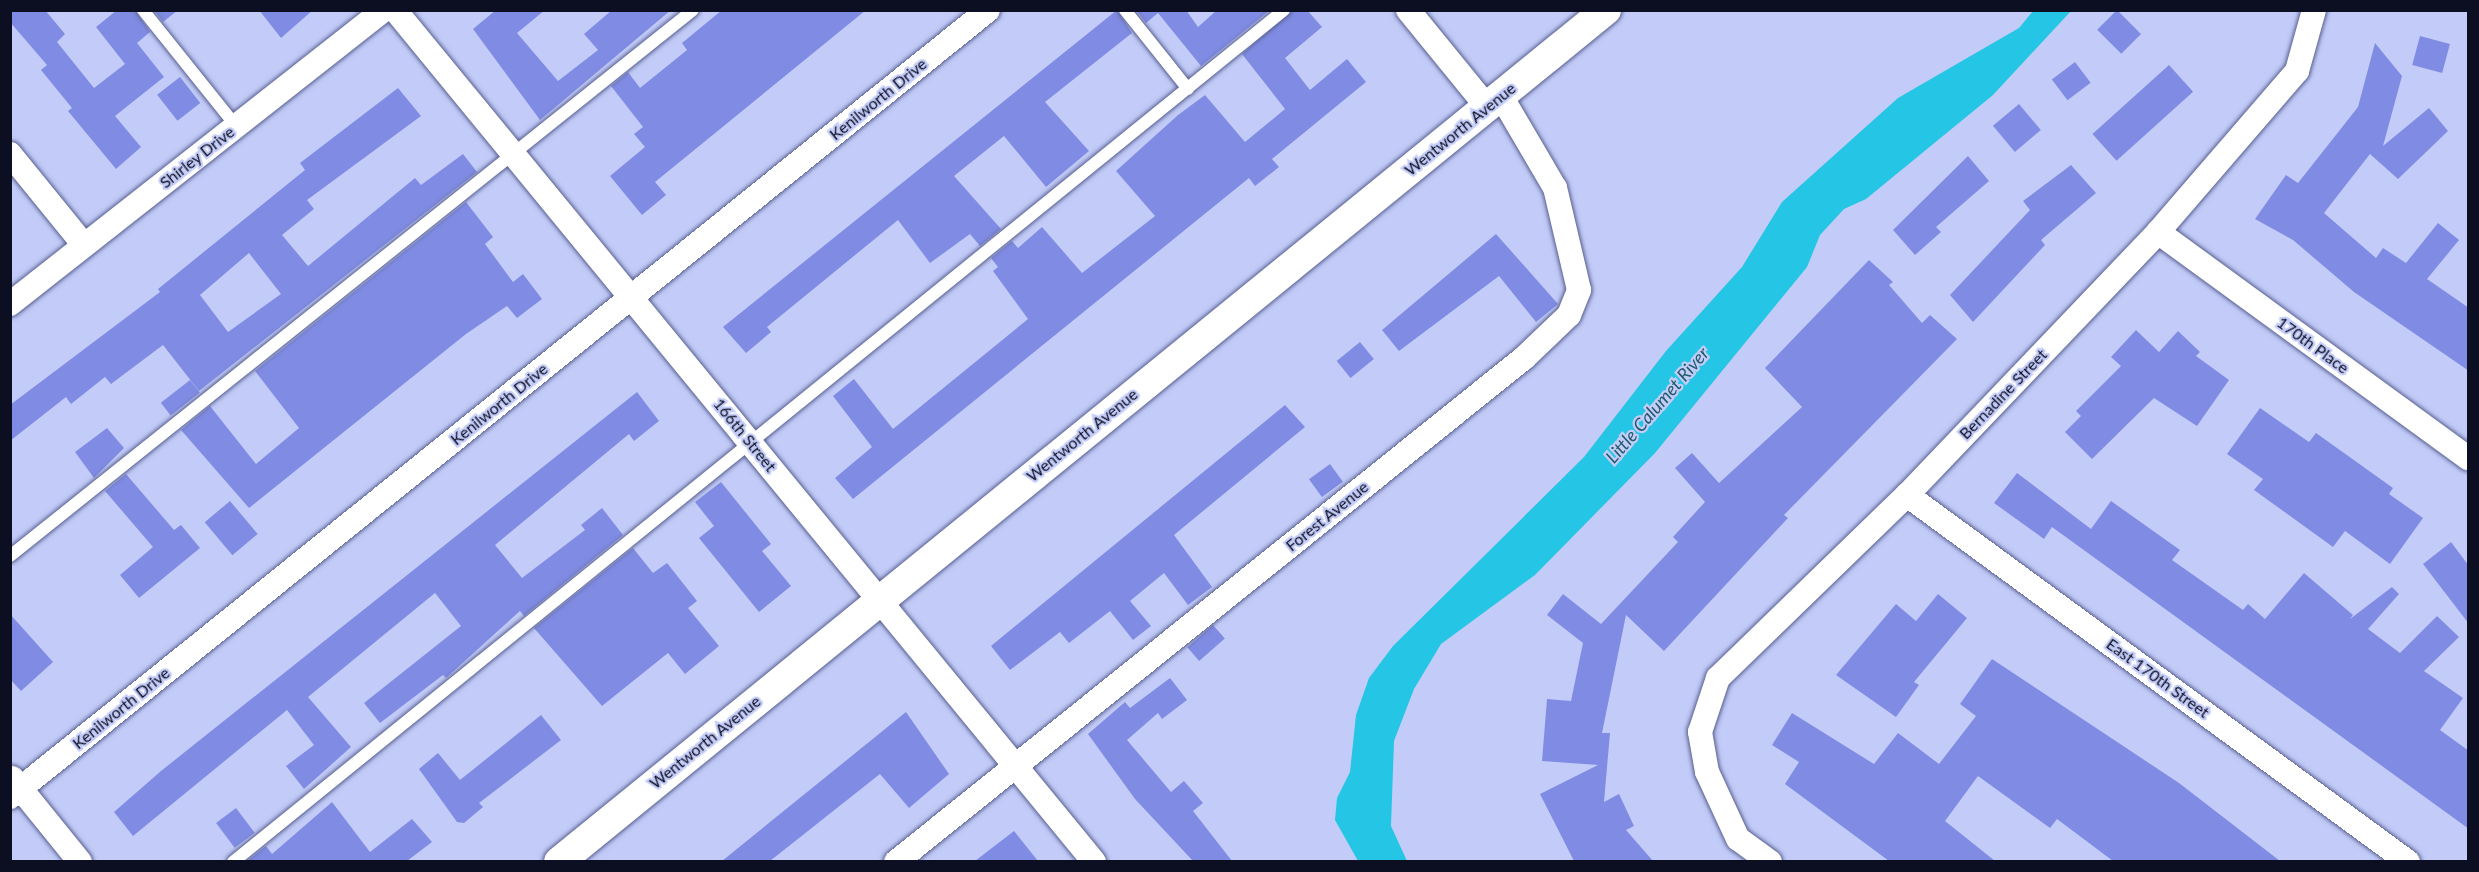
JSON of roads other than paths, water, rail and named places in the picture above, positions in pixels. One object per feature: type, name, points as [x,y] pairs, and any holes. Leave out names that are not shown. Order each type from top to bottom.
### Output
[{"type":"street","name":"Shirley Drive","points":[[10,304],[383,10]]},
{"type":"street","name":"166th Street","points":[[395,10],[1094,861]]},
{"type":"street","name":"Kenilworth Drive","points":[[14,787],[988,10]]},
{"type":"street","name":"Forest Avenue","points":[[896,861],[1515,366],[1569,315],[1579,290],[1555,188],[1494,102],[1408,10]]},
{"type":"street","name":"Wentworth Avenue","points":[[559,861],[1606,10]]},
{"type":"street","name":"Bernadine Street","points":[[1770,861],[1738,839],[1707,772],[1700,732],[1718,678],[1907,495],[2158,232],[2297,71],[2314,10]]},
{"type":"street","points":[[10,154],[84,245]]},
{"type":"street","name":"170th Place","points":[[2158,232],[2469,458]]},
{"type":"street","name":"East 170th Street","points":[[1907,495],[2408,861]]},
{"type":"street","points":[[14,787],[80,861]]},
{"type":"lane","points":[[143,10],[236,126]]},
{"type":"lane","points":[[10,556],[693,10]]},
{"type":"lane","points":[[1125,10],[1188,89]]},
{"type":"lane","points":[[233,861],[752,444],[1284,10]]},
{"type":"water","name":"Little Calumet River","points":[[2033,11],[2071,11],[1993,95],[1866,199],[1844,209],[1820,235],[1807,267],[1655,453],[1535,575],[1441,644],[1414,689],[1394,741],[1391,826],[1407,861],[1358,861],[1335,820],[1337,798],[1350,772],[1356,715],[1369,678],[1393,646],[1584,457],[1666,351],[1742,267],[1782,202],[1898,98],[2019,28]]}]
